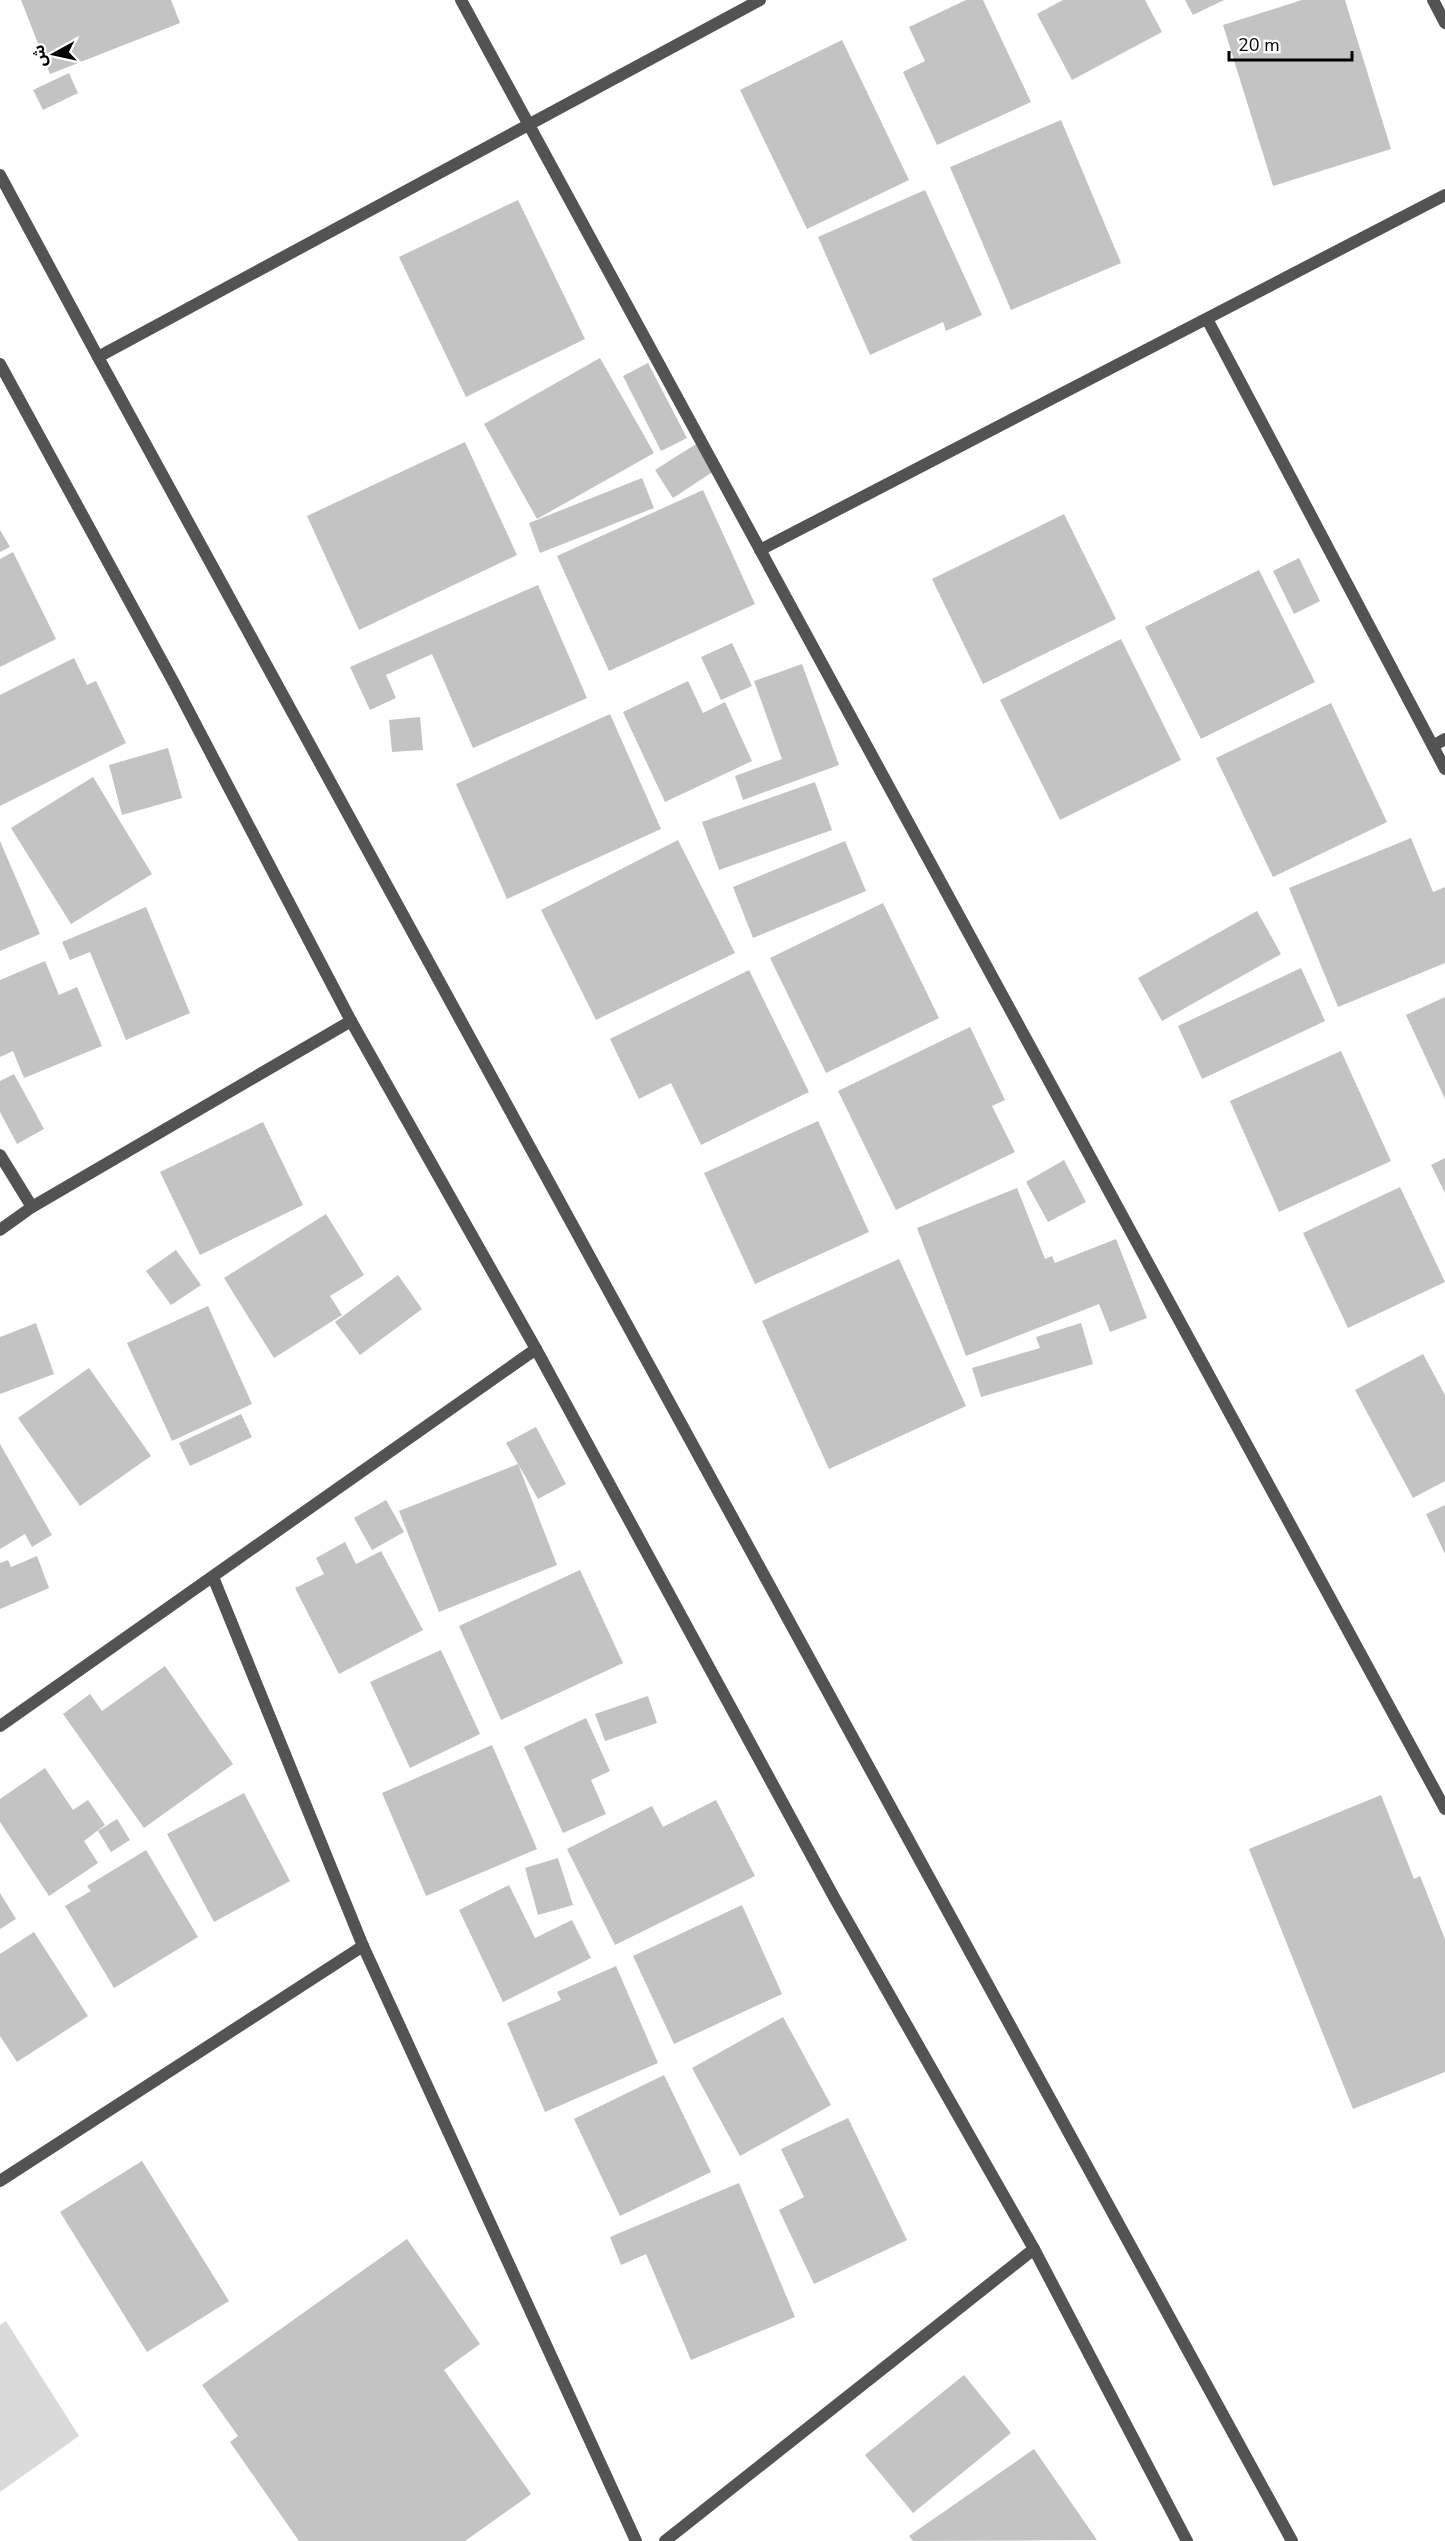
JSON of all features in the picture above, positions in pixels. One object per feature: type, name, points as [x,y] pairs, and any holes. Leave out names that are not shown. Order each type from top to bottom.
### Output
[{"type":"street","points":[[461,0],[1445,1809]]},
{"type":"street","points":[[98,357],[760,0]]},
{"type":"street","points":[[1433,0],[1445,23]]},
{"type":"street","points":[[0,175],[1292,2541]]},
{"type":"street","points":[[760,550],[1445,195]]},
{"type":"street","points":[[1207,319],[1445,769]]},
{"type":"street","points":[[0,364],[174,683],[351,1021],[536,1349],[835,1899],[1034,2249],[1186,2541]]},
{"type":"street","points":[[1433,746],[1445,739]]},
{"type":"street","points":[[0,1230],[32,1207],[351,1021]]},
{"type":"street","points":[[0,1155],[32,1207]]},
{"type":"street","points":[[0,1726],[536,1349]]},
{"type":"street","points":[[213,1576],[363,1946],[636,2541]]},
{"type":"street","points":[[0,2181],[363,1946]]},
{"type":"street","points":[[665,2541],[1034,2249]]},
{"type":"shaded area","points":[[6,2321],[79,2436],[0,2492],[0,2325]]},
{"type":"building","points":[[21,0],[171,0],[180,23],[50,74]]},
{"type":"building","points":[[966,0],[983,0],[1031,102],[937,145],[903,72],[925,61],[909,27]]},
{"type":"building","points":[[1063,0],[1145,0],[1162,32],[1072,80],[1037,14]]},
{"type":"building","points":[[1185,0],[1224,0],[1193,15]]},
{"type":"building","points":[[1302,0],[1345,0],[1391,149],[1273,186],[1223,25]]},
{"type":"building","points":[[842,40],[909,180],[807,229],[740,90]]},
{"type":"building","points":[[69,73],[78,93],[43,110],[33,90]]},
{"type":"building","points":[[1061,120],[1121,263],[1011,310],[950,167]]},
{"type":"building","points":[[925,190],[982,315],[946,331],[943,322],[870,355],[818,237]]},
{"type":"building","points":[[518,200],[585,339],[466,397],[399,257]]},
{"type":"building","points":[[600,358],[654,453],[537,519],[484,424]]},
{"type":"building","points":[[648,363],[687,438],[661,451],[623,376]]},
{"type":"building","points":[[465,442],[517,555],[359,630],[307,516]]},
{"type":"building","points":[[696,444],[714,471],[673,498],[655,470]]},
{"type":"building","points":[[642,478],[654,508],[540,553],[529,523]]},
{"type":"building","points":[[703,490],[755,604],[609,671],[557,556]]},
{"type":"building","points":[[1064,514],[1116,619],[983,684],[932,579]]},
{"type":"building","points":[[0,530],[10,547],[0,552]]},
{"type":"building","points":[[13,552],[56,639],[0,667],[0,559]]},
{"type":"building","points":[[1299,558],[1320,601],[1294,614],[1273,571]]},
{"type":"building","points":[[1259,570],[1315,682],[1201,739],[1145,627]]},
{"type":"building","points":[[538,585],[587,698],[473,748],[432,654],[386,675],[396,698],[370,710],[350,667]]},
{"type":"building","points":[[1121,639],[1181,760],[1060,820],[1000,700]]},
{"type":"building","points":[[732,643],[752,686],[721,700],[701,657]]},
{"type":"building","points":[[74,658],[87,685],[96,681],[126,743],[0,806],[0,695]]},
{"type":"building","points":[[802,664],[839,765],[743,800],[735,776],[782,759],[754,681]]},
{"type":"building","points":[[688,681],[703,713],[725,702],[752,761],[665,802],[623,712]]},
{"type":"building","points":[[1331,703],[1387,822],[1273,877],[1216,758]]},
{"type":"building","points":[[610,714],[661,829],[507,899],[456,784]]},
{"type":"building","points":[[420,717],[423,750],[392,752],[389,720]]},
{"type":"building","points":[[168,748],[182,798],[122,815],[109,765]]},
{"type":"building","points":[[93,777],[152,874],[71,924],[11,828]]},
{"type":"building","points":[[815,782],[832,830],[719,870],[702,822]]},
{"type":"building","points":[[1411,838],[1433,892],[1445,887],[1445,963],[1338,1007],[1289,888]]},
{"type":"building","points":[[678,840],[735,953],[596,1020],[541,910]]},
{"type":"building","points":[[0,841],[40,934],[0,951]]},
{"type":"building","points":[[845,841],[866,891],[753,938],[733,887]]},
{"type":"building","points":[[883,903],[939,1018],[826,1073],[770,958]]},
{"type":"building","points":[[146,907],[190,1013],[126,1040],[90,952],[70,960],[62,942]]},
{"type":"building","points":[[1257,911],[1281,954],[1162,1021],[1138,978]]},
{"type":"building","points":[[45,961],[59,995],[77,987],[102,1046],[24,1078],[13,1051],[0,1057],[0,980]]},
{"type":"building","points":[[1301,968],[1325,1021],[1202,1079],[1178,1026]]},
{"type":"building","points":[[749,970],[809,1092],[701,1145],[671,1083],[639,1099],[610,1039]]},
{"type":"building","points":[[1445,997],[1445,1099],[1406,1015]]},
{"type":"building","points":[[970,1027],[1005,1100],[992,1106],[1015,1152],[896,1210],[838,1091]]},
{"type":"building","points":[[1341,1051],[1391,1161],[1279,1212],[1230,1101]]},
{"type":"building","points":[[14,1074],[44,1129],[17,1144],[0,1112],[0,1081]]},
{"type":"building","points":[[818,1121],[869,1232],[755,1284],[704,1173]]},
{"type":"building","points":[[263,1122],[303,1205],[200,1255],[160,1172]]},
{"type":"building","points":[[1445,1158],[1445,1193],[1431,1165]]},
{"type":"building","points":[[1064,1160],[1086,1202],[1048,1222],[1026,1182]]},
{"type":"building","points":[[1400,1187],[1445,1282],[1348,1328],[1303,1233]]},
{"type":"building","points":[[1017,1188],[1045,1259],[1052,1256],[1055,1263],[1116,1239],[1147,1318],[1110,1332],[1099,1304],[966,1356],[917,1228]]},
{"type":"building","points":[[326,1214],[364,1275],[330,1296],[342,1315],[274,1358],[224,1278]]},
{"type":"building","points":[[176,1250],[201,1285],[171,1305],[146,1271]]},
{"type":"building","points":[[899,1259],[966,1406],[829,1469],[762,1321]]},
{"type":"building","points":[[398,1275],[422,1309],[360,1355],[335,1322]]},
{"type":"building","points":[[208,1306],[252,1404],[172,1441],[127,1343]]},
{"type":"building","points":[[36,1323],[54,1374],[0,1394],[0,1337]]},
{"type":"building","points":[[1081,1323],[1093,1364],[981,1397],[972,1368],[1040,1348],[1036,1337]]},
{"type":"building","points":[[1423,1354],[1445,1395],[1445,1481],[1413,1498],[1355,1390]]},
{"type":"building","points":[[89,1368],[151,1456],[80,1506],[18,1418]]},
{"type":"building","points":[[241,1414],[252,1437],[190,1466],[179,1443]]},
{"type":"building","points":[[536,1427],[566,1484],[538,1499],[506,1443]]},
{"type":"building","points":[[0,1444],[52,1535],[32,1547],[25,1534],[0,1549]]},
{"type":"building","points":[[518,1464],[557,1565],[439,1612],[399,1511]]},
{"type":"building","points":[[386,1500],[404,1532],[372,1550],[354,1518]]},
{"type":"building","points":[[1445,1505],[1445,1554],[1426,1514]]},
{"type":"building","points":[[345,1542],[356,1564],[381,1551],[423,1630],[339,1674],[295,1588],[324,1574],[316,1558]]},
{"type":"building","points":[[37,1556],[49,1588],[0,1609],[0,1563],[8,1560],[11,1567]]},
{"type":"building","points":[[580,1570],[623,1663],[501,1720],[459,1626]]},
{"type":"building","points":[[441,1650],[480,1734],[410,1768],[370,1682]]},
{"type":"building","points":[[165,1666],[233,1764],[144,1828],[63,1714],[90,1694],[102,1711]]},
{"type":"building","points":[[648,1696],[657,1723],[605,1741],[595,1714]]},
{"type":"building","points":[[586,1718],[610,1771],[591,1780],[606,1814],[563,1833],[524,1747]]},
{"type":"building","points":[[492,1745],[537,1849],[426,1896],[382,1793]]},
{"type":"building","points":[[45,1768],[73,1810],[88,1800],[105,1825],[84,1841],[98,1863],[49,1896],[0,1822],[0,1799]]},
{"type":"building","points":[[244,1793],[290,1881],[214,1922],[167,1834]]},
{"type":"building","points":[[1381,1795],[1414,1879],[1420,1876],[1445,1939],[1445,2072],[1353,2109],[1249,1849]]},
{"type":"building","points":[[716,1800],[755,1876],[615,1945],[567,1849],[652,1806],[663,1827]]},
{"type":"building","points":[[117,1819],[130,1840],[111,1852],[98,1831]]},
{"type":"building","points":[[146,1850],[198,1937],[114,1988],[65,1906],[91,1891],[87,1886]]},
{"type":"building","points":[[558,1858],[573,1905],[538,1915],[525,1868]]},
{"type":"building","points":[[509,1885],[535,1938],[572,1920],[591,1958],[503,2002],[459,1910]]},
{"type":"building","points":[[0,1893],[16,1919],[0,1929]]},
{"type":"building","points":[[742,1905],[782,1994],[674,2044],[633,1956]]},
{"type":"building","points":[[34,1932],[88,2016],[17,2062],[0,2036],[0,1954]]},
{"type":"building","points":[[616,1966],[658,2063],[545,2112],[507,2023],[561,2000],[557,1992]]},
{"type":"building","points":[[783,2017],[831,2105],[740,2156],[692,2068]]},
{"type":"building","points":[[664,2075],[711,2172],[620,2216],[574,2119]]},
{"type":"building","points":[[848,2118],[907,2240],[814,2284],[779,2210],[804,2197],[781,2149]]},
{"type":"building","points":[[142,2161],[229,2301],[147,2352],[60,2212]]},
{"type":"building","points":[[739,2183],[795,2317],[691,2360],[646,2254],[621,2265],[610,2237]]},
{"type":"building","points":[[407,2239],[480,2344],[444,2370],[531,2494],[465,2541],[299,2541],[230,2442],[238,2436],[202,2385]]},
{"type":"building","points":[[964,2375],[1011,2433],[913,2513],[865,2455]]},
{"type":"building","points":[[1034,2449],[1097,2540],[913,2541],[909,2536]]}]
